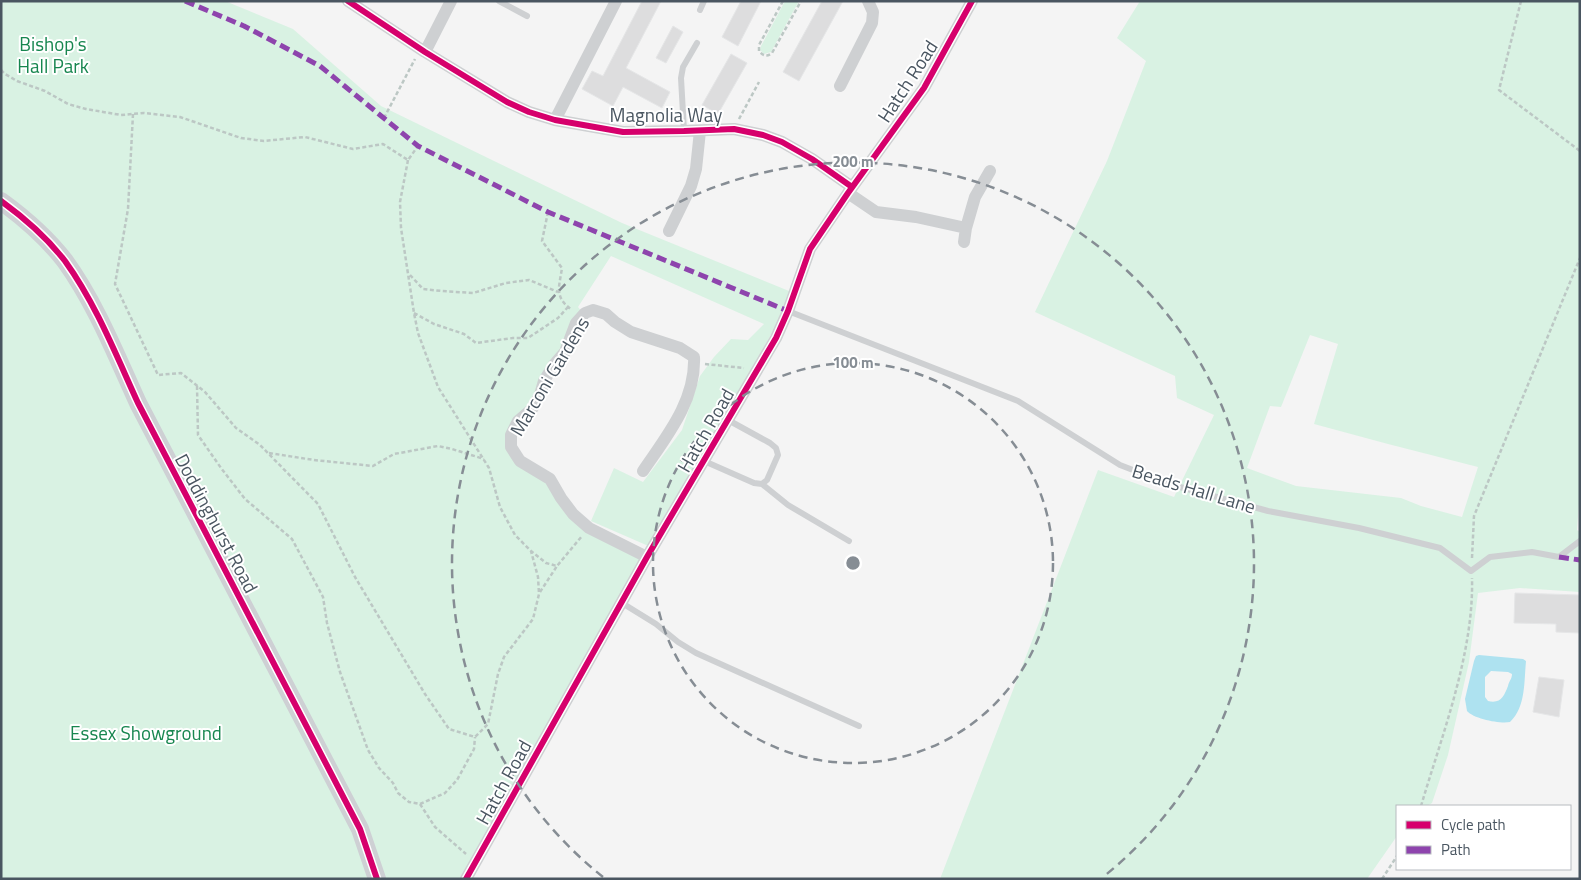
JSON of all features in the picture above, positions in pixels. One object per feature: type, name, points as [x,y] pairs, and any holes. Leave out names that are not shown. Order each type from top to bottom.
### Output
[{"type":"street","name":"Magnolia Way","points":[[348,1],[507,102],[530,112],[555,120],[623,132],[684,132],[734,129],[763,135],[782,142],[812,159],[876,212],[916,217],[966,228]]},
{"type":"street","points":[[423,50],[451,1]]},
{"type":"street","points":[[555,120],[616,1]]},
{"type":"street","points":[[840,86],[872,23],[873,12],[868,1]]},
{"type":"street","name":"Hatch Road","points":[[466,879],[647,557],[776,338],[788,311],[810,249],[924,88],[972,1]]},
{"type":"street","points":[[669,230],[691,186],[696,169],[700,131]]},
{"type":"street","points":[[964,242],[975,197],[990,171]]},
{"type":"street","name":"Doddinghurst Road","points":[[1,201],[26,220],[64,260],[88,297],[138,403],[360,829],[376,879]]},
{"type":"street","name":"Marconi Gardens","points":[[647,557],[589,528],[573,514],[550,479],[520,461],[511,447],[511,435],[518,421],[532,409],[540,395],[544,381],[553,366],[565,352],[576,323],[585,313],[593,310],[606,314],[631,332],[680,348],[694,357],[694,363]]},
{"type":"street","points":[[642,471],[665,439],[686,404],[693,376],[694,363]]},
{"type":"lane","points":[[499,1],[527,16]]},
{"type":"lane","points":[[700,10],[704,1]]},
{"type":"lane","points":[[684,132],[681,78],[683,67],[697,43]]},
{"type":"lane","name":"Beads Hall Lane","points":[[788,311],[1018,401],[1120,465],[1169,484],[1268,511],[1359,528],[1440,548],[1471,571]]},
{"type":"lane","points":[[728,420],[776,448],[778,455],[767,480],[762,484]]},
{"type":"lane","points":[[704,461],[746,480],[762,484],[824,528],[849,541]]},
{"type":"lane","points":[[1471,571],[1490,557],[1532,552],[1559,557],[1580,540]]},
{"type":"lane","points":[[622,603],[656,624],[678,642],[696,653],[859,726]]},
{"type":"path","points":[[783,1],[759,45],[759,51],[763,55],[767,56],[772,53],[800,1]]},
{"type":"path","points":[[1521,1],[1499,90],[1580,151]]},
{"type":"path","points":[[384,118],[423,50]]},
{"type":"path","points":[[1,70],[17,81],[45,91],[68,104],[86,109],[121,115],[144,113],[180,117],[218,131],[264,141],[305,137],[353,149],[383,144],[408,160]]},
{"type":"path","points":[[734,129],[759,82]]},
{"type":"path","points":[[133,114],[128,210],[115,284],[158,375],[181,373],[205,392],[236,428],[268,452],[318,504],[355,577],[419,685],[449,729],[475,737]]},
{"type":"path","points":[[418,146],[408,160],[400,202],[401,228],[418,333],[438,387],[489,468],[500,507],[515,534],[546,563],[557,566]]},
{"type":"path","points":[[548,212],[542,241],[562,268],[558,292],[561,301],[581,318]]},
{"type":"path","points":[[1421,805],[1456,689],[1462,662],[1472,597],[1471,571],[1474,516],[1580,258]]},
{"type":"path","points":[[408,274],[423,289],[442,292],[473,293],[506,283],[530,280],[558,292]]},
{"type":"path","points":[[414,313],[434,324],[464,334],[476,343],[528,338],[558,318],[568,307]]},
{"type":"path","points":[[694,363],[749,368]]},
{"type":"path","points":[[197,386],[198,435],[245,499],[292,539],[323,597],[327,623],[340,672],[368,750],[379,768],[393,783],[398,793],[409,802],[420,804],[445,793],[456,780],[474,749],[475,737],[488,724],[498,674],[504,656],[533,619],[539,594],[538,576],[531,551]]},
{"type":"path","points":[[268,452],[314,460],[373,466],[394,454],[438,446],[484,459]]},
{"type":"path","points":[[539,594],[557,566],[589,528]]},
{"type":"path","points":[[420,804],[435,827],[475,862]]},
{"type":"path","points":[[1382,879],[1396,858]]},
{"type":"green space","points":[[1,1],[225,1],[293,29],[381,106],[622,223],[794,293],[653,548],[591,521],[614,468],[643,482],[682,430],[700,376],[714,357],[731,339],[748,340],[764,324],[611,256],[578,307],[584,314],[518,421],[511,447],[550,479],[573,514],[647,557],[466,879],[1,879]]},
{"type":"green space","points":[[785,1],[799,1],[771,52],[764,54],[760,50],[761,46]]},
{"type":"green space","points":[[1140,1],[1580,1],[1580,490],[1577,530],[1580,532],[1580,592],[1520,588],[1478,593],[1469,662],[1448,755],[1432,803],[1429,805],[1396,805],[1396,837],[1367,879],[940,879],[1098,470],[1174,497],[1214,415],[1177,398],[1175,376],[1035,312],[1107,161],[1146,61],[1117,38]],"holes":[[[1310,335],[1338,344],[1314,424],[1478,467],[1462,517],[1421,506],[1401,498],[1296,486],[1247,468],[1270,406],[1281,407]]]},
{"type":"water","points":[[1476,656],[1523,659],[1526,661],[1522,701],[1510,722],[1487,720],[1470,714],[1467,711],[1465,699]],"holes":[[[1491,671],[1508,672],[1512,676],[1503,696],[1499,700],[1488,701],[1485,697],[1485,677]]]},
{"type":"building","points":[[642,1],[661,1],[626,68],[670,92],[662,108],[623,87],[613,106],[582,89],[592,71],[603,76]]},
{"type":"building","points":[[741,1],[761,1],[738,46],[722,37]]},
{"type":"building","points":[[822,1],[843,1],[799,81],[783,72]]},
{"type":"building","points":[[673,26],[683,32],[666,63],[656,58]]},
{"type":"building","points":[[731,54],[747,63],[718,114],[702,105]]},
{"type":"building","points":[[1515,593],[1580,595],[1580,633],[1556,632],[1556,624],[1514,623]]},
{"type":"building","points":[[1539,677],[1564,680],[1559,717],[1533,712]]},
{"type":"marked path","points":[[185,1],[244,26],[320,66],[418,146],[548,212],[788,311]]},
{"type":"marked path","points":[[1559,557],[1580,560]]},
{"type":"cycle path","points":[[348,1],[425,52],[507,102],[529,112],[555,120],[623,132],[734,129],[763,135],[782,142],[812,159],[852,187]]},
{"type":"cycle path","points":[[466,879],[647,557],[776,338],[788,311],[810,249],[924,88],[972,1]]},
{"type":"cycle path","points":[[1,201],[26,221],[51,245],[65,261],[86,295],[105,330],[138,403],[360,829],[377,879]]},
{"type":"park label","name":"Bishop's Hall Park","points":[[53,54]]},
{"type":"park label","name":"Essex Showground","points":[[146,732]]}]
